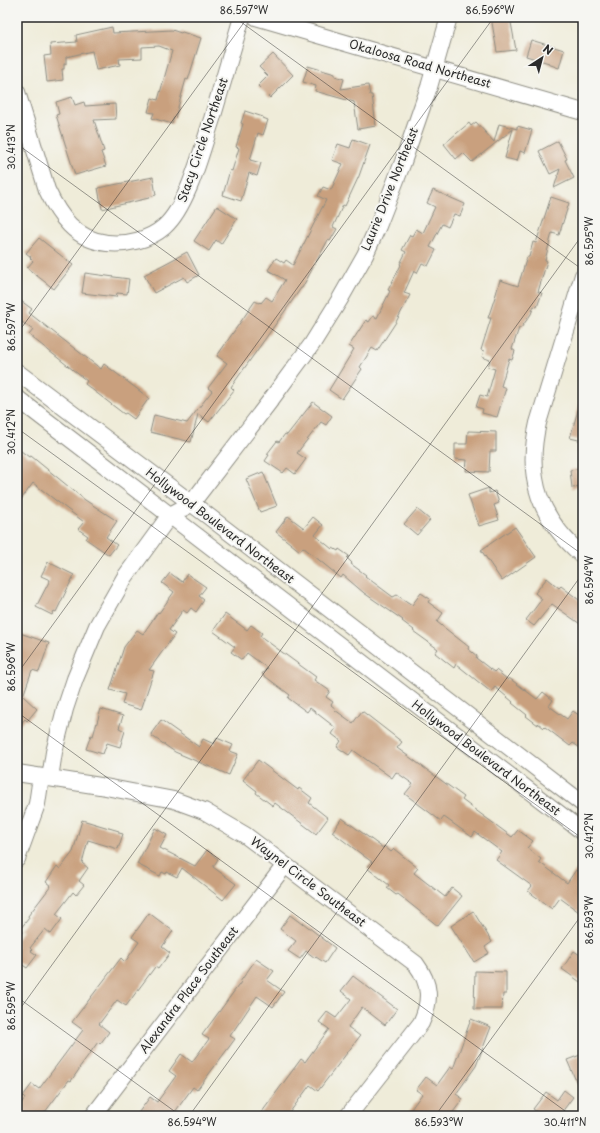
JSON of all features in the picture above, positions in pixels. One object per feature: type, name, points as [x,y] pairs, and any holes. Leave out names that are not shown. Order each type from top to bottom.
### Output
[{"type":"street","name":"Stacy Circle Northeast","points":[[17,92],[48,190],[62,218],[76,231],[89,239],[120,244],[138,241],[165,227],[180,208],[205,140],[242,17]]},
{"type":"street","name":"Okaloosa Road Northeast","points":[[256,17],[583,112]]},
{"type":"street","name":"Laurie Drive Northeast","points":[[191,504],[303,357],[340,299],[365,255],[403,162],[429,87],[449,17]]},
{"type":"street","points":[[583,275],[534,438],[533,464],[535,480],[543,507],[552,523],[568,543],[583,556]]},
{"type":"street","name":"Hollywood Boulevard Northeast","points":[[17,372],[583,804]]},
{"type":"street","name":"Hollywood Boulevard Northeast","points":[[17,398],[583,832]]},
{"type":"street","points":[[17,859],[37,804],[76,679],[97,626],[125,577],[170,515],[191,504]]},
{"type":"street","name":"Hollywood Boulevard Northeast","points":[[409,698],[423,681]]},
{"type":"street","name":"Waynel Circle Southeast","points":[[17,773],[100,786],[174,800],[204,811],[245,835],[416,964],[426,980],[428,999],[427,1010],[421,1023],[348,1116]]},
{"type":"street","name":"Alexandra Place Southeast","points":[[93,1116],[285,865]]},
{"type":"building","points":[[491,17],[510,17],[516,50],[497,52]]},
{"type":"building","points":[[112,27],[113,33],[172,30],[201,38],[172,124],[152,118],[154,113],[148,112],[152,98],[158,100],[172,51],[159,46],[142,47],[142,58],[119,59],[120,65],[96,70],[92,51],[66,57],[66,64],[64,64],[64,69],[62,69],[63,80],[47,82],[44,56],[51,55],[50,44],[77,42],[76,35]]},
{"type":"building","points":[[531,40],[564,50],[559,68],[548,64],[549,63],[526,56]]},
{"type":"building","points":[[273,54],[293,75],[270,98],[258,86],[268,76],[259,67]]},
{"type":"building","points":[[308,66],[335,74],[335,76],[344,79],[341,89],[368,85],[370,95],[372,95],[376,126],[358,129],[354,102],[315,91],[316,86],[303,82]]},
{"type":"building","points":[[72,97],[75,105],[84,102],[85,106],[115,104],[116,119],[94,120],[104,151],[101,152],[106,166],[75,175],[56,115],[59,114],[56,102]]},
{"type":"building","points":[[245,111],[268,120],[263,135],[258,133],[250,160],[261,163],[257,176],[249,173],[241,201],[223,195],[230,170],[232,171],[239,148],[236,147],[243,124],[241,123]]},
{"type":"building","points":[[476,122],[494,142],[499,124],[517,129],[517,126],[532,130],[525,153],[520,151],[517,161],[505,158],[513,129],[472,162],[463,153],[456,159],[444,144],[469,123],[471,126]]},
{"type":"building","points":[[353,139],[370,145],[359,176],[333,227],[337,229],[330,241],[328,240],[302,288],[231,387],[234,390],[209,422],[198,414],[191,442],[150,432],[154,415],[187,423],[212,391],[208,388],[227,363],[217,356],[255,301],[261,303],[266,297],[272,301],[285,280],[268,270],[276,258],[284,263],[286,260],[293,265],[326,200],[318,196],[323,187],[331,190],[343,164],[332,160],[338,144],[350,148]]},
{"type":"building","points":[[558,141],[574,178],[554,188],[560,169],[550,174],[539,151]]},
{"type":"building","points":[[153,177],[156,195],[102,209],[98,188]]},
{"type":"building","points":[[433,190],[465,204],[460,216],[454,214],[448,227],[442,224],[430,247],[436,250],[428,266],[422,263],[417,273],[414,271],[404,293],[410,295],[396,322],[377,351],[372,348],[360,367],[362,369],[342,399],[329,390],[354,349],[349,346],[366,320],[369,322],[373,316],[377,318],[390,291],[388,290],[401,265],[400,264],[406,252],[402,250],[410,235],[412,236],[416,229],[423,233],[435,207],[427,203]]},
{"type":"building","points":[[551,197],[569,203],[559,235],[552,233],[545,260],[547,261],[538,292],[542,293],[537,307],[534,306],[531,314],[521,328],[519,328],[512,349],[515,351],[512,360],[509,359],[501,386],[506,388],[497,417],[482,413],[483,409],[476,407],[480,395],[487,397],[495,369],[488,367],[490,360],[482,357],[484,351],[481,350],[491,318],[488,318],[500,280],[518,286],[533,242],[536,243]]},
{"type":"building","points":[[217,206],[237,219],[221,244],[216,240],[209,251],[194,241]]},
{"type":"building","points":[[39,238],[73,265],[54,289],[27,268],[33,261],[26,253]]},
{"type":"building","points":[[187,252],[199,275],[187,282],[184,277],[154,293],[144,275]]},
{"type":"building","points":[[85,273],[129,279],[127,294],[117,293],[116,297],[82,293]]},
{"type":"building","points":[[17,298],[32,309],[29,313],[101,369],[104,364],[149,398],[134,419],[126,413],[124,414],[85,384],[87,381],[29,335],[33,330],[22,322],[17,328]]},
{"type":"building","points":[[313,402],[332,416],[326,425],[321,422],[297,453],[306,459],[295,474],[287,468],[283,473],[265,461],[269,455],[267,454],[277,441],[279,442],[285,434],[287,435]]},
{"type":"building","points":[[580,403],[583,404],[583,441],[570,438]]},
{"type":"building","points":[[468,431],[496,432],[496,451],[490,451],[489,472],[466,471],[467,460],[455,459],[455,444],[467,444]]},
{"type":"building","points":[[17,448],[29,457],[31,456],[85,500],[117,521],[106,537],[117,545],[109,555],[86,539],[88,536],[78,529],[84,522],[33,483],[17,505]]},
{"type":"building","points":[[583,468],[583,487],[572,488],[570,470]]},
{"type":"building","points":[[263,472],[277,506],[260,512],[246,479]]},
{"type":"building","points":[[489,488],[489,493],[495,491],[499,503],[494,505],[499,520],[479,526],[468,495]]},
{"type":"building","points":[[417,509],[430,520],[417,535],[404,524]]},
{"type":"building","points":[[288,516],[304,528],[313,517],[323,525],[315,535],[332,549],[333,548],[338,551],[339,549],[349,556],[347,558],[352,563],[351,564],[393,597],[397,595],[412,605],[421,593],[430,599],[428,602],[443,613],[437,622],[469,647],[468,649],[477,656],[476,658],[494,672],[496,670],[508,680],[509,678],[537,699],[543,692],[553,700],[549,706],[567,719],[573,711],[583,718],[583,750],[573,743],[570,746],[545,727],[544,728],[538,723],[538,725],[526,716],[527,715],[495,687],[491,692],[456,664],[454,668],[435,653],[438,649],[413,631],[414,630],[402,621],[403,620],[364,593],[343,575],[341,578],[303,547],[300,551],[276,532]]},
{"type":"building","points":[[515,527],[536,557],[502,581],[481,550]]},
{"type":"building","points":[[48,562],[74,575],[56,612],[54,611],[52,615],[36,607],[50,580],[41,576]]},
{"type":"building","points":[[170,573],[182,582],[187,574],[206,587],[199,596],[204,600],[196,612],[191,608],[187,613],[183,610],[169,630],[175,634],[149,670],[154,671],[141,710],[122,704],[125,694],[110,690],[124,647],[137,630],[143,634],[174,592],[162,583]]},
{"type":"building","points":[[547,578],[559,588],[561,586],[583,603],[583,626],[552,604],[534,626],[526,620],[542,599],[535,593]]},
{"type":"building","points":[[225,614],[247,630],[251,625],[262,633],[260,636],[316,677],[314,680],[330,691],[326,697],[333,702],[331,705],[336,709],[335,710],[353,723],[362,711],[402,742],[397,748],[464,797],[462,800],[512,837],[518,830],[533,841],[527,848],[541,859],[539,862],[567,883],[576,870],[583,875],[583,915],[560,898],[552,909],[528,891],[532,886],[496,860],[502,852],[475,832],[472,837],[444,817],[441,821],[405,794],[413,784],[396,772],[392,778],[353,750],[349,755],[337,747],[341,741],[332,734],[336,728],[310,708],[307,712],[288,698],[290,695],[262,674],[267,668],[247,653],[242,660],[231,652],[235,647],[213,631]]},
{"type":"building","points":[[17,632],[49,643],[39,672],[32,670],[23,696],[37,709],[27,721],[25,719],[17,728]]},
{"type":"building","points":[[101,709],[123,716],[119,728],[125,731],[120,747],[107,743],[103,754],[86,749],[91,735],[93,736]]},
{"type":"building","points":[[161,720],[199,747],[203,739],[214,744],[217,738],[233,745],[230,751],[238,754],[229,775],[175,752],[152,736],[151,734]]},
{"type":"building","points":[[258,760],[298,790],[299,788],[312,798],[309,803],[328,818],[316,834],[275,803],[273,806],[256,793],[257,791],[243,780]]},
{"type":"building","points":[[342,818],[383,848],[384,846],[391,852],[394,849],[418,868],[414,873],[445,897],[452,888],[462,896],[438,926],[398,894],[396,895],[387,888],[389,885],[367,868],[372,862],[332,832]]},
{"type":"building","points":[[82,820],[119,831],[119,833],[123,834],[118,849],[88,840],[82,863],[88,868],[79,881],[84,885],[76,895],[73,892],[56,914],[62,919],[51,934],[45,929],[30,948],[32,950],[31,951],[37,955],[27,968],[17,961],[17,939],[23,931],[20,929],[51,886],[46,882],[57,866],[60,869],[73,852]]},
{"type":"building","points":[[155,828],[167,835],[160,848],[195,866],[207,850],[218,859],[213,867],[236,884],[223,900],[182,868],[177,877],[167,872],[166,874],[162,872],[160,876],[137,864]]},
{"type":"building","points":[[473,911],[492,942],[485,947],[489,953],[474,962],[451,926]]},
{"type":"building","points":[[149,913],[173,931],[162,947],[170,953],[158,969],[155,967],[126,1006],[117,1000],[99,1024],[109,1032],[100,1044],[98,1042],[71,1081],[69,1080],[42,1116],[17,1116],[17,1109],[25,1098],[23,1096],[32,1084],[39,1089],[83,1030],[72,1022],[121,958],[125,962],[139,942],[132,937]]},
{"type":"building","points":[[290,915],[302,924],[303,923],[335,948],[325,963],[306,951],[300,959],[288,951],[296,941],[280,929]]},
{"type":"building","points":[[574,951],[583,957],[583,984],[562,969]]},
{"type":"building","points":[[256,959],[274,971],[267,980],[284,992],[273,1007],[257,996],[230,1036],[235,1039],[197,1090],[193,1087],[172,1116],[136,1116],[150,1097],[157,1102],[176,1076],[169,1071],[181,1054],[192,1062],[209,1039],[202,1035]]},
{"type":"building","points":[[475,971],[506,972],[506,994],[503,994],[502,1009],[474,1009]]},
{"type":"building","points":[[353,976],[397,1009],[385,1025],[362,1007],[348,1027],[360,1036],[318,1091],[310,1085],[287,1116],[259,1116],[301,1059],[305,1062],[329,1029],[319,1022],[327,1012],[336,1018],[351,999],[341,991]]},
{"type":"building","points":[[471,1019],[491,1027],[476,1066],[456,1094],[463,1099],[450,1116],[406,1116],[422,1094],[416,1090],[426,1077],[437,1085],[450,1067],[453,1069]]},
{"type":"building","points":[[583,1054],[583,1097],[567,1060]]},
{"type":"building","points":[[564,1090],[573,1097],[559,1116],[542,1116],[533,1109],[546,1092],[557,1100]]}]
